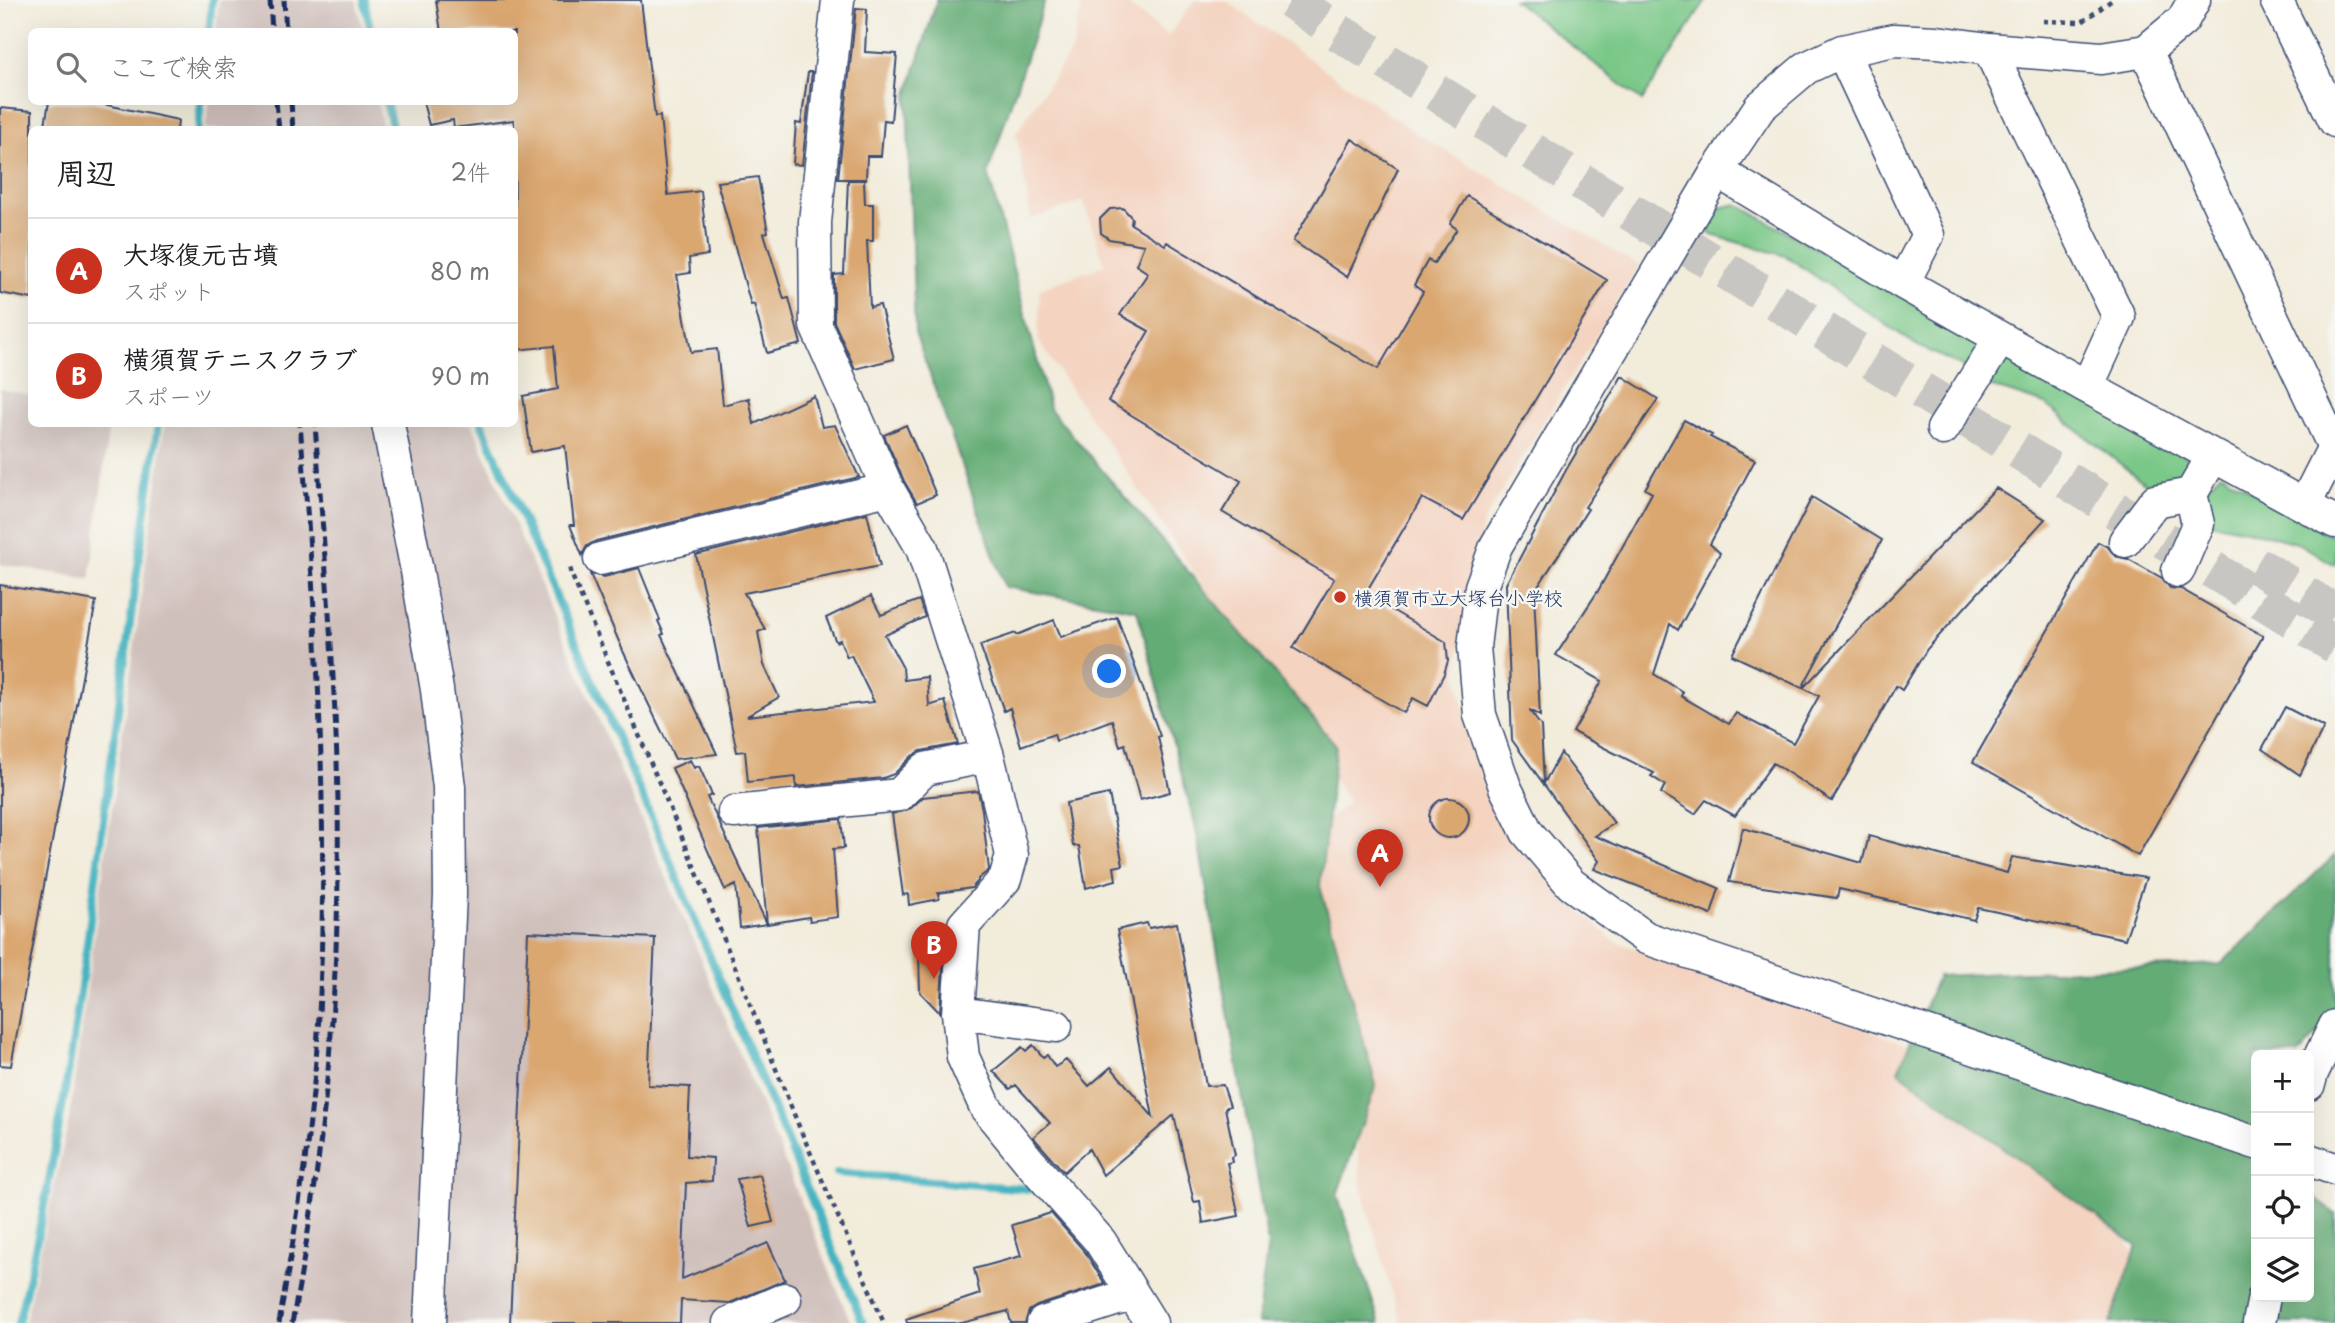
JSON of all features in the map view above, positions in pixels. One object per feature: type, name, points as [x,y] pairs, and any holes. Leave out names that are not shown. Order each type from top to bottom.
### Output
[{"type":"street","points":[[838,0],[815,222],[816,326],[888,489],[922,548],[988,756],[1012,855],[1005,879],[964,925],[958,1013],[963,1057],[986,1108],[1100,1241],[1151,1323]]},
{"type":"street","points":[[2194,0],[2183,20],[2146,51],[2101,58],[1894,40],[1842,51],[1806,68],[1760,107],[1717,171],[1496,546],[1481,587],[1474,647],[1480,715],[1505,787],[1527,832],[1571,884],[1646,938],[2251,1141]]},
{"type":"street","points":[[2276,0],[2335,121]]},
{"type":"street","points":[[2003,50],[2119,317],[2087,387]]},
{"type":"street","points":[[1842,51],[1928,235],[1903,282]]},
{"type":"street","points":[[2146,51],[2334,447],[2305,504]]},
{"type":"street","points":[[1717,171],[2000,339],[2335,522]]},
{"type":"street","points":[[1943,429],[2000,339]]},
{"type":"street","points":[[389,427],[422,597],[449,787],[450,895],[430,1323]]},
{"type":"street","points":[[2178,571],[2198,524],[2191,494],[2213,456]]},
{"type":"street","points":[[600,559],[888,489]]},
{"type":"street","points":[[2125,541],[2155,501],[2191,494]]},
{"type":"street","points":[[734,812],[899,795],[925,769],[988,756]]},
{"type":"street","points":[[958,1013],[1056,1026]]},
{"type":"street","points":[[2314,1069],[2335,1026]]},
{"type":"street","points":[[2314,1162],[2335,1169]]},
{"type":"street","points":[[1042,1323],[1133,1294]]},
{"type":"street","points":[[729,1323],[785,1299]]},
{"type":"street","points":[[2259,1323],[2263,1302]]},
{"type":"path","points":[[2003,50],[2021,21],[2082,22],[2112,0]]},
{"type":"path","points":[[600,559],[570,571],[705,892],[798,1124],[884,1323]]},
{"type":"shaded area","points":[[219,0],[356,0],[362,28],[216,28]]},
{"type":"shaded area","name":"横須賀市立大塚台小学校","points":[[1083,0],[1122,0],[1168,36],[1195,0],[1225,0],[1416,133],[1639,266],[1483,522],[1456,672],[1486,797],[1552,886],[1614,941],[2134,1124],[2103,1191],[2146,1281],[2130,1323],[1401,1323],[1361,1187],[1348,1040],[1276,867],[1349,802],[1038,340],[1040,289],[1105,265],[1083,201],[1031,219],[1016,133],[1072,50]]},
{"type":"shaded area","points":[[209,105],[378,105],[382,126],[205,126]]},
{"type":"shaded area","points":[[0,389],[28,394],[28,427],[109,427],[90,579],[0,564]]},
{"type":"shaded area","points":[[165,427],[473,427],[694,942],[851,1323],[25,1323],[69,1119]]},
{"type":"green space","points":[[937,0],[1045,0],[988,173],[1050,409],[1336,745],[1320,886],[1376,1085],[1337,1195],[1380,1323],[1257,1323],[1268,1244],[1196,828],[1137,610],[1005,587],[915,332],[907,97]]},
{"type":"green space","points":[[1514,0],[1706,0],[1642,101]]},
{"type":"green space","points":[[1737,204],[1975,339],[1982,350],[1970,370],[1916,345],[1786,256],[1711,235],[1705,227],[1715,209]]},
{"type":"green space","points":[[2009,356],[2189,458],[2193,466],[2185,480],[2173,480],[2152,489],[2045,404],[1983,384]]},
{"type":"green space","points":[[2221,473],[2335,538],[2335,565],[2300,544],[2211,523],[2203,492]]},
{"type":"green space","points":[[2335,855],[2335,1014],[2303,1050],[2251,1050],[2251,1302],[2314,1302],[2314,1197],[2335,1214],[2335,1323],[2110,1323],[2137,1246],[1898,1071],[1938,976],[2221,964]]},
{"type":"building","points":[[436,0],[641,0],[655,117],[660,116],[668,195],[701,191],[708,255],[689,258],[690,273],[677,275],[691,352],[717,349],[723,405],[749,398],[754,424],[814,396],[822,427],[835,425],[859,477],[596,541],[587,546],[582,555],[570,525],[574,525],[565,446],[531,452],[523,396],[558,389],[554,346],[518,350],[518,126],[514,126],[514,120],[454,126],[453,120],[429,125],[424,105],[518,105],[518,28],[440,28]]},
{"type":"building","points":[[856,8],[867,9],[865,52],[897,54],[891,121],[884,120],[881,156],[867,156],[866,179],[838,179]]},
{"type":"building","points":[[808,72],[812,72],[802,165],[793,164],[796,123],[801,124]]},
{"type":"building","points":[[48,105],[107,105],[178,120],[177,126],[45,126]]},
{"type":"building","points":[[0,108],[32,111],[32,126],[28,126],[28,298],[0,293]]},
{"type":"building","points":[[1352,139],[1398,169],[1347,277],[1293,241]]},
{"type":"building","points":[[758,177],[768,232],[764,233],[784,299],[789,298],[801,344],[767,353],[717,182]]},
{"type":"building","points":[[848,180],[864,180],[865,204],[873,204],[873,241],[867,241],[870,307],[880,305],[894,359],[855,369],[834,322],[834,275],[844,274]]},
{"type":"building","points":[[1467,196],[1607,280],[1463,520],[1422,498],[1365,594],[1446,642],[1448,661],[1428,706],[1413,698],[1404,713],[1293,648],[1334,579],[1222,512],[1241,481],[1108,401],[1149,331],[1120,315],[1148,273],[1136,265],[1144,245],[1109,239],[1101,233],[1100,219],[1110,209],[1123,208],[1132,218],[1131,224],[1165,245],[1167,242],[1378,369],[1423,292],[1414,285],[1428,260],[1434,263],[1457,229],[1450,224]]},
{"type":"building","points":[[1622,376],[1658,399],[1585,507],[1588,509],[1534,593],[1540,716],[1529,710],[1541,726],[1544,783],[1561,753],[1614,823],[1595,836],[1719,888],[1711,915],[1594,869],[1599,861],[1512,740],[1506,584],[1566,470]]},
{"type":"building","points":[[1684,420],[1755,460],[1710,544],[1720,553],[1678,630],[1670,624],[1654,674],[1683,692],[1681,696],[1729,724],[1736,713],[1793,743],[1819,696],[1803,688],[1996,488],[2045,519],[1927,649],[1902,690],[1896,686],[1832,801],[1773,763],[1735,816],[1706,800],[1695,814],[1661,793],[1665,785],[1651,776],[1654,773],[1573,732],[1602,681],[1556,655],[1598,591],[1652,493],[1645,489]]},
{"type":"building","points":[[906,425],[936,495],[917,503],[884,435]]},
{"type":"building","points":[[1812,497],[1882,540],[1802,688],[1732,655]]},
{"type":"building","points":[[867,513],[880,566],[744,593],[765,629],[758,632],[764,665],[779,697],[747,716],[874,702],[851,655],[847,657],[840,640],[836,642],[826,618],[871,596],[881,615],[919,600],[925,617],[885,635],[903,668],[904,680],[927,677],[929,706],[945,701],[958,744],[921,751],[894,774],[883,778],[796,787],[796,777],[748,782],[745,751],[737,752],[696,555]]},
{"type":"building","points":[[2098,542],[2108,547],[2115,556],[2128,559],[2162,578],[2170,588],[2181,589],[2263,636],[2138,856],[1973,762]]},
{"type":"building","points":[[639,568],[660,620],[658,621],[664,634],[661,635],[717,754],[675,759],[623,651],[590,574],[604,577]]},
{"type":"building","points":[[0,585],[96,601],[11,1066],[0,1065]]},
{"type":"building","points":[[1117,617],[1160,736],[1158,737],[1170,792],[1140,800],[1125,744],[1120,746],[1112,720],[1056,741],[1054,734],[1021,746],[1010,708],[1004,711],[980,645],[1016,633],[1017,635],[1054,620],[1061,637]]},
{"type":"building","points":[[2285,707],[2324,727],[2300,775],[2262,749]]},
{"type":"building","points":[[690,760],[694,768],[699,766],[712,795],[707,797],[767,924],[740,928],[736,885],[725,890],[672,768]]},
{"type":"building","points":[[978,791],[989,870],[972,888],[938,893],[939,899],[909,905],[908,894],[903,895],[892,814],[911,808],[923,797]]},
{"type":"building","points":[[1109,794],[1123,865],[1114,867],[1116,880],[1086,888],[1079,846],[1073,846],[1066,803]]},
{"type":"building","points":[[1449,798],[1457,799],[1463,804],[1468,810],[1468,826],[1463,832],[1457,837],[1449,838],[1441,837],[1435,832],[1430,826],[1429,818],[1430,810],[1435,804],[1441,799]]},
{"type":"building","points":[[841,819],[844,848],[833,849],[838,917],[810,921],[809,917],[767,924],[758,828]]},
{"type":"building","points":[[1743,828],[1862,863],[1869,836],[2007,873],[2012,857],[2146,878],[2125,939],[1978,908],[1974,920],[1839,889],[1837,898],[1729,882]]},
{"type":"building","points":[[1147,923],[1149,928],[1177,923],[1206,1086],[1223,1085],[1230,1106],[1225,1108],[1235,1155],[1231,1157],[1232,1162],[1227,1163],[1239,1216],[1203,1223],[1200,1201],[1194,1202],[1174,1115],[1103,1175],[1089,1149],[1064,1172],[1033,1137],[1050,1123],[1016,1085],[1010,1089],[993,1071],[1022,1047],[1026,1051],[1033,1045],[1043,1057],[1047,1055],[1055,1067],[1066,1060],[1089,1086],[1111,1067],[1153,1117],[1117,930]]},
{"type":"building","points":[[528,932],[655,938],[648,1085],[690,1087],[687,1156],[713,1158],[712,1181],[686,1183],[682,1279],[768,1243],[785,1280],[730,1303],[681,1300],[680,1323],[510,1323]]},
{"type":"building","points":[[944,953],[940,1013],[920,992],[919,954]]},
{"type":"building","points":[[760,1175],[773,1222],[751,1227],[737,1179]]},
{"type":"building","points":[[1051,1213],[1085,1252],[1105,1284],[1037,1306],[1029,1311],[1025,1323],[1011,1323],[1008,1311],[962,1323],[907,1323],[906,1319],[980,1294],[974,1269],[1021,1256],[1012,1225]]},
{"type":"waterway","points":[[209,28],[212,0]]},
{"type":"waterway","points":[[364,0],[370,28]]},
{"type":"waterway","points":[[198,126],[201,105]]},
{"type":"waterway","points":[[387,105],[392,126]]},
{"type":"waterway","points":[[18,1323],[46,1195],[69,1066],[158,427]]},
{"type":"waterway","points":[[483,427],[671,863],[863,1323]]},
{"type":"waterway","points":[[837,1173],[1041,1190]]},
{"type":"tunnel","points":[[1291,0],[1338,32],[2335,645]]},
{"type":"tunnel","points":[[2256,565],[2335,613]]},
{"type":"railway","points":[[270,0],[272,28]]},
{"type":"railway","points":[[284,0],[286,28]]},
{"type":"railway","points":[[276,105],[279,126]]},
{"type":"railway","points":[[291,105],[293,126]]},
{"type":"railway","points":[[279,1323],[309,1130],[317,1053],[322,940],[320,719],[300,427]]},
{"type":"railway","points":[[292,1323],[305,1253],[324,1113],[338,902],[335,719],[315,427]]},
{"type":"place","name":"横須賀市立大塚台小学校","points":[[1340,597]]},
{"type":"place","name":"大塚復元古墳","points":[[1380,887]]},
{"type":"place","name":"横須賀テニスクラブ","points":[[934,979]]}]
